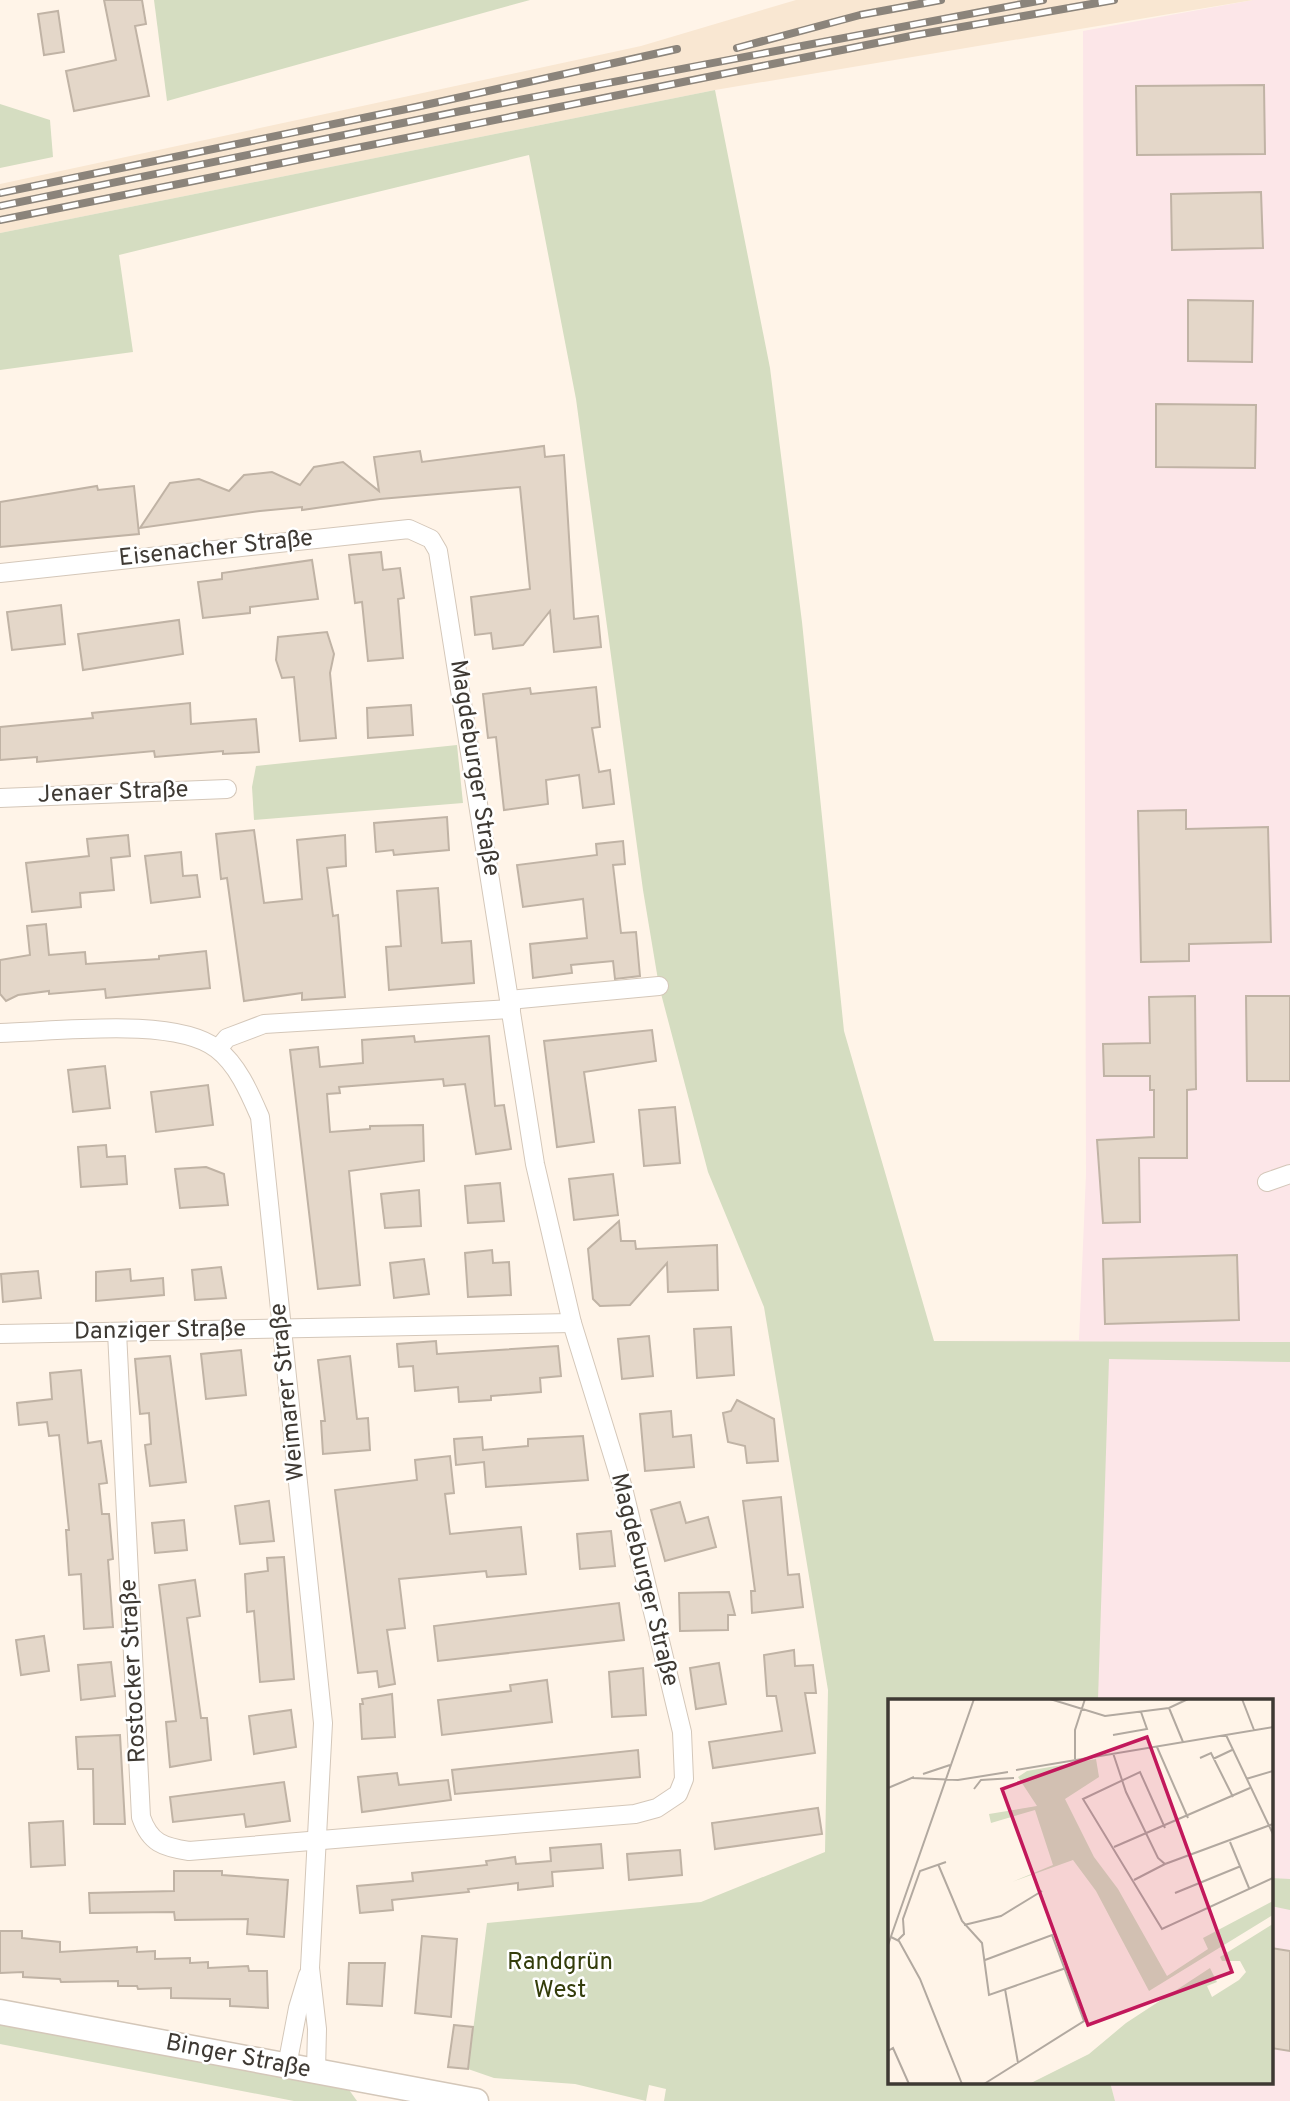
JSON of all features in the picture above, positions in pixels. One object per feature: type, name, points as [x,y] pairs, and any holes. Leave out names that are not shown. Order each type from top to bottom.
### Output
[{"type":"main road","name":"Binger Straße","points":[[0,2011],[476,2101]]},
{"type":"street","name":"Eisenacher Straße","points":[[0,573],[409,528],[431,539]]},
{"type":"street","name":"Magdeburger Straße","points":[[317,1840],[635,1814],[657,1808],[678,1794],[684,1779],[682,1732],[623,1488],[572,1323],[535,1164],[458,671],[438,551],[431,539]]},
{"type":"street","name":"Jenaer Straße","points":[[0,798],[226,789]]},
{"type":"street","points":[[218,1049],[227,1038],[264,1024],[510,1004],[659,986]]},
{"type":"street","name":"Weimarer Straße","points":[[0,1033],[167,1030],[193,1036],[218,1049],[245,1084],[260,1117],[323,1723],[310,1968],[317,2029],[316,2071]]},
{"type":"street","points":[[1267,1182],[1290,1174]]},
{"type":"street","name":"Danziger Straße","points":[[0,1334],[572,1323]]},
{"type":"street","name":"Rostocker Straße","points":[[117,1332],[141,1806],[147,1833],[166,1847],[189,1851],[317,1840]]},
{"type":"street","name":"Weimarer Straße","points":[[287,2066],[298,2008],[310,1968]]},
{"type":"shaded area","points":[[796,0],[1253,0],[715,90],[0,233],[0,184],[641,46]]},
{"type":"shaded area","points":[[1253,0],[1290,0],[1290,2101],[1115,2101],[1111,2084],[1272,2084],[1272,1699],[1022,1699],[934,1341],[1079,1340],[1086,1174],[1083,31]]},
{"type":"green space","points":[[154,0],[530,0],[167,101]]},
{"type":"green space","name":"Randgrün West","points":[[715,90],[770,368],[802,622],[844,1031],[934,1341],[1290,1342],[1290,1362],[1109,1359],[1098,1699],[888,1699],[888,2084],[1111,2084],[1115,2101],[664,2101],[666,2089],[649,2085],[646,2101],[575,2084],[494,2078],[468,2069],[487,1923],[701,1902],[825,1852],[828,1690],[764,1307],[708,1172],[659,986],[643,890],[576,399],[529,155],[119,255],[133,352],[0,370],[0,233]]},
{"type":"green space","points":[[0,104],[50,120],[53,157],[0,168]]},
{"type":"green space","points":[[457,745],[463,803],[254,820],[252,787],[256,766]]},
{"type":"green space","points":[[1272,1878],[1290,1879],[1290,1910],[1272,1906]]},
{"type":"green space","points":[[0,2024],[347,2087],[357,2101],[294,2101],[0,2044]]},
{"type":"building","points":[[104,0],[142,0],[146,24],[135,26],[149,96],[74,111],[66,71],[116,60]]},
{"type":"building","points":[[58,11],[64,52],[44,55],[38,14]]},
{"type":"building","points":[[1264,85],[1265,154],[1137,155],[1136,86]]},
{"type":"building","points":[[1261,192],[1263,248],[1172,250],[1171,194]]},
{"type":"building","points":[[1188,300],[1253,301],[1252,362],[1188,361]]},
{"type":"building","points":[[1156,404],[1256,405],[1255,468],[1156,467]]},
{"type":"building","points":[[544,446],[545,457],[564,455],[574,619],[598,616],[601,647],[554,652],[550,611],[523,645],[493,649],[491,633],[475,635],[471,597],[530,589],[520,487],[380,499],[302,510],[302,507],[260,511],[140,528],[170,483],[199,479],[229,491],[244,475],[272,472],[300,485],[314,467],[343,462],[379,491],[374,457],[420,451],[422,462]]},
{"type":"building","points":[[97,486],[98,490],[134,486],[139,534],[0,547],[0,502]]},
{"type":"building","points":[[381,552],[383,570],[400,568],[404,598],[398,599],[403,658],[368,661],[362,602],[355,603],[349,555]]},
{"type":"building","points":[[312,560],[318,599],[250,607],[250,613],[203,618],[198,582],[222,579],[222,573]]},
{"type":"building","points":[[61,605],[65,644],[12,650],[7,612]]},
{"type":"building","points":[[179,620],[183,654],[83,670],[78,634]]},
{"type":"building","points":[[327,632],[334,654],[330,673],[336,738],[300,741],[294,677],[282,678],[276,660],[278,637]]},
{"type":"building","points":[[596,687],[600,727],[592,728],[599,772],[610,770],[614,804],[583,808],[579,775],[546,780],[548,804],[504,810],[496,737],[488,738],[483,694],[530,688],[531,694]]},
{"type":"building","points":[[190,703],[191,724],[256,719],[259,752],[223,754],[223,751],[155,757],[154,751],[37,762],[37,757],[0,760],[0,727],[93,718],[92,713]]},
{"type":"building","points":[[411,705],[413,735],[368,738],[367,708]]},
{"type":"building","points":[[1186,810],[1186,829],[1268,827],[1271,942],[1189,944],[1189,961],[1141,962],[1138,811]]},
{"type":"building","points":[[447,817],[449,850],[394,855],[393,850],[376,852],[374,823]]},
{"type":"building","points":[[254,830],[264,903],[302,899],[297,840],[345,835],[346,866],[327,868],[333,916],[338,915],[345,997],[302,1000],[302,993],[244,1001],[227,878],[221,879],[216,834]]},
{"type":"building","points":[[128,835],[130,856],[111,858],[114,890],[80,893],[81,907],[32,912],[26,863],[89,856],[87,839]]},
{"type":"building","points":[[623,841],[625,864],[613,865],[621,933],[636,932],[640,976],[615,979],[613,961],[571,965],[572,973],[533,978],[530,944],[587,938],[583,899],[523,907],[517,865],[597,855],[596,844]]},
{"type":"building","points":[[181,852],[183,876],[197,875],[200,897],[151,903],[145,856]]},
{"type":"building","points":[[438,888],[442,943],[471,941],[474,983],[389,990],[386,947],[401,946],[397,891]]},
{"type":"building","points":[[46,924],[49,955],[85,952],[86,964],[159,959],[159,956],[206,951],[210,988],[106,998],[105,989],[49,994],[49,991],[18,995],[6,1001],[0,994],[0,960],[30,955],[27,926]]},
{"type":"building","points":[[1195,996],[1196,1089],[1187,1090],[1187,1158],[1139,1158],[1140,1222],[1103,1223],[1097,1140],[1154,1137],[1154,1090],[1150,1090],[1150,1076],[1104,1076],[1103,1044],[1150,1043],[1149,997]]},
{"type":"building","points":[[1246,996],[1290,996],[1290,1081],[1247,1081]]},
{"type":"building","points":[[652,1030],[656,1061],[584,1072],[594,1142],[557,1147],[544,1041]]},
{"type":"building","points":[[414,1036],[415,1042],[489,1036],[495,1106],[504,1105],[511,1149],[476,1154],[465,1084],[444,1086],[443,1079],[339,1087],[340,1093],[327,1094],[330,1132],[370,1129],[370,1126],[423,1125],[424,1161],[349,1171],[360,1285],[318,1289],[290,1050],[318,1047],[320,1067],[363,1063],[362,1040]]},
{"type":"building","points":[[105,1066],[110,1108],[73,1112],[68,1070]]},
{"type":"building","points":[[208,1085],[213,1125],[156,1132],[151,1092]]},
{"type":"building","points":[[675,1107],[680,1163],[644,1166],[639,1110]]},
{"type":"building","points":[[106,1145],[107,1157],[125,1156],[127,1184],[81,1187],[78,1147]]},
{"type":"building","points":[[206,1167],[224,1174],[228,1205],[180,1208],[175,1169]]},
{"type":"building","points":[[613,1174],[618,1215],[574,1220],[569,1179]]},
{"type":"building","points":[[500,1183],[504,1221],[468,1223],[465,1186]]},
{"type":"building","points":[[419,1190],[421,1226],[385,1228],[381,1194]]},
{"type":"building","points":[[619,1221],[621,1241],[635,1241],[636,1249],[717,1245],[718,1290],[668,1292],[667,1263],[630,1305],[600,1306],[593,1299],[588,1249]]},
{"type":"building","points":[[492,1250],[493,1263],[509,1262],[511,1295],[468,1297],[465,1253]]},
{"type":"building","points":[[1237,1255],[1239,1320],[1105,1324],[1103,1259]]},
{"type":"building","points":[[424,1259],[429,1294],[394,1298],[390,1263]]},
{"type":"building","points":[[221,1267],[226,1298],[195,1300],[192,1270]]},
{"type":"building","points":[[130,1269],[131,1281],[163,1278],[164,1295],[96,1301],[96,1272]]},
{"type":"building","points":[[38,1271],[41,1298],[3,1302],[1,1274]]},
{"type":"building","points":[[731,1327],[734,1375],[697,1378],[694,1329]]},
{"type":"building","points":[[649,1336],[653,1376],[622,1379],[618,1339]]},
{"type":"building","points":[[436,1341],[437,1354],[558,1346],[561,1376],[540,1378],[541,1392],[491,1396],[491,1400],[459,1402],[458,1387],[415,1391],[413,1366],[399,1367],[397,1344]]},
{"type":"building","points":[[241,1350],[246,1395],[206,1399],[201,1354]]},
{"type":"building","points":[[170,1356],[186,1482],[150,1486],[145,1445],[151,1444],[149,1413],[140,1414],[135,1359]]},
{"type":"building","points":[[350,1356],[357,1419],[368,1418],[370,1450],[323,1454],[321,1421],[325,1421],[318,1360]]},
{"type":"building","points":[[81,1370],[88,1443],[101,1441],[107,1483],[99,1484],[102,1514],[109,1514],[113,1559],[108,1560],[113,1627],[84,1629],[81,1574],[69,1575],[66,1530],[69,1530],[59,1435],[49,1436],[47,1422],[19,1425],[17,1403],[52,1399],[50,1373]]},
{"type":"building","points":[[737,1400],[774,1419],[778,1461],[747,1463],[745,1446],[728,1442],[723,1413],[731,1411]]},
{"type":"building","points":[[671,1411],[673,1437],[691,1435],[694,1467],[645,1471],[640,1414]]},
{"type":"building","points":[[583,1436],[588,1480],[486,1487],[484,1462],[456,1465],[454,1439],[482,1437],[483,1450],[528,1446],[528,1439]]},
{"type":"building","points":[[450,1456],[454,1493],[445,1494],[450,1534],[521,1527],[526,1574],[487,1577],[486,1571],[399,1579],[405,1628],[387,1630],[395,1684],[379,1687],[377,1671],[358,1673],[335,1490],[417,1480],[415,1460]]},
{"type":"building","points":[[781,1497],[788,1575],[799,1574],[803,1607],[752,1613],[751,1591],[755,1591],[743,1501]]},
{"type":"building","points":[[269,1501],[274,1541],[240,1544],[235,1506]]},
{"type":"building","points":[[680,1502],[686,1523],[708,1517],[716,1547],[665,1561],[651,1510]]},
{"type":"building","points":[[184,1520],[187,1550],[155,1553],[152,1523]]},
{"type":"building","points":[[611,1531],[615,1566],[580,1569],[577,1534]]},
{"type":"building","points":[[284,1557],[294,1679],[260,1682],[254,1611],[247,1612],[245,1574],[268,1571],[267,1558]]},
{"type":"building","points":[[195,1580],[200,1616],[187,1618],[201,1718],[207,1718],[211,1760],[170,1767],[166,1722],[176,1721],[159,1585]]},
{"type":"building","points":[[729,1592],[735,1615],[728,1615],[728,1630],[680,1631],[679,1593]]},
{"type":"building","points":[[619,1603],[624,1640],[438,1661],[434,1626]]},
{"type":"building","points":[[44,1636],[49,1671],[21,1675],[16,1640]]},
{"type":"building","points":[[794,1650],[795,1666],[813,1665],[816,1693],[805,1693],[815,1753],[713,1768],[709,1742],[782,1731],[776,1696],[767,1696],[764,1655]]},
{"type":"building","points":[[111,1662],[115,1696],[81,1700],[78,1665]]},
{"type":"building","points":[[719,1663],[726,1704],[696,1709],[690,1668]]},
{"type":"building","points":[[643,1668],[646,1715],[612,1717],[609,1672]]},
{"type":"building","points":[[547,1680],[552,1722],[442,1735],[438,1700],[511,1691],[510,1685]]},
{"type":"building","points":[[392,1694],[395,1737],[362,1739],[362,1699]]},
{"type":"building","points":[[291,1710],[296,1747],[254,1754],[249,1716]]},
{"type":"building","points":[[120,1735],[125,1824],[94,1824],[93,1769],[78,1769],[76,1737]]},
{"type":"building","points":[[638,1750],[640,1777],[455,1794],[452,1770]]},
{"type":"building","points":[[397,1773],[399,1785],[448,1780],[451,1800],[362,1812],[358,1777]]},
{"type":"building","points":[[284,1782],[290,1821],[246,1827],[244,1814],[173,1822],[170,1797]]},
{"type":"building","points":[[818,1808],[822,1834],[715,1849],[712,1823]]},
{"type":"building","points":[[63,1821],[65,1865],[31,1867],[29,1823]]},
{"type":"building","points":[[601,1844],[603,1868],[552,1872],[553,1886],[518,1890],[518,1883],[468,1889],[469,1892],[392,1900],[393,1910],[360,1913],[357,1886],[413,1881],[412,1873],[487,1865],[486,1861],[515,1857],[516,1864],[551,1861],[550,1848]]},
{"type":"building","points":[[680,1850],[682,1875],[629,1880],[627,1854]]},
{"type":"building","points":[[174,1871],[222,1871],[222,1875],[288,1880],[284,1937],[247,1934],[248,1919],[175,1920],[174,1912],[90,1913],[89,1893],[174,1891]]},
{"type":"building","points":[[0,1931],[22,1931],[22,1938],[60,1942],[60,1952],[137,1947],[137,1952],[155,1951],[155,1959],[190,1958],[190,1963],[208,1962],[208,1968],[248,1966],[249,1971],[267,1971],[268,2008],[230,2006],[230,1999],[171,1998],[171,1988],[138,1989],[137,1986],[118,1986],[118,1981],[61,1982],[60,1979],[23,1977],[23,1972],[0,1973]]},
{"type":"building","points":[[422,1936],[457,1939],[451,2017],[415,2013]]},
{"type":"building","points":[[1272,1948],[1290,1951],[1290,2051],[1272,2048]]},
{"type":"building","points":[[349,1963],[385,1963],[382,2006],[347,2004]]},
{"type":"building","points":[[454,2025],[473,2027],[468,2069],[448,2067]]},
{"type":"railway","points":[[737,48],[860,15],[941,0]]},
{"type":"railway","points":[[0,206],[461,111],[1043,0]]},
{"type":"railway","points":[[0,220],[916,35],[1114,0]]},
{"type":"railway","points":[[0,193],[416,107],[677,49]]}]
